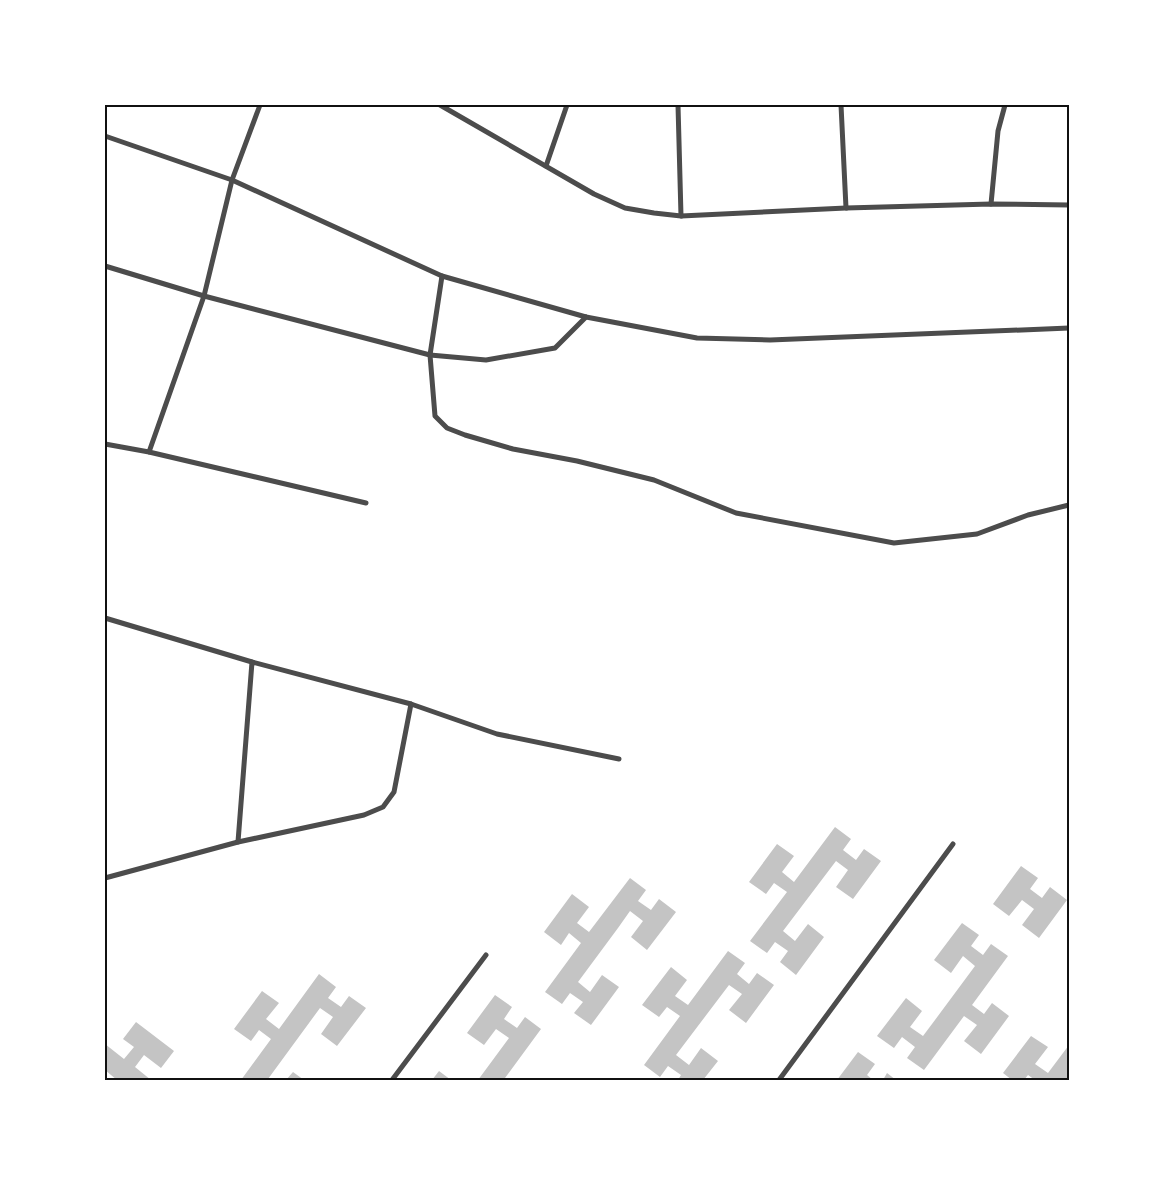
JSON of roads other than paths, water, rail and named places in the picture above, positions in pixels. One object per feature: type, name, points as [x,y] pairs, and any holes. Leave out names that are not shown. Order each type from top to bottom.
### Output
[{"type":"street","points":[[149,452],[204,296],[232,180],[260,105]]},
{"type":"street","points":[[440,105],[594,194],[625,208],[654,213],[681,216],[846,208],[991,204],[1069,205]]},
{"type":"street","points":[[546,166],[567,105]]},
{"type":"street","points":[[678,105],[681,216]]},
{"type":"street","points":[[841,105],[846,208]]},
{"type":"street","points":[[991,204],[998,131],[1005,105]]},
{"type":"street","points":[[105,136],[232,180],[442,276],[586,317],[697,338],[770,340],[1069,328]]},
{"type":"street","points":[[105,266],[204,296],[430,355],[486,360],[555,348],[586,317]]},
{"type":"street","points":[[442,276],[430,355],[434,416],[447,428],[513,449],[578,461],[654,480],[736,513],[894,542],[977,534],[1028,514],[1069,505]]},
{"type":"street","points":[[105,444],[149,452],[366,502]]},
{"type":"street","points":[[105,618],[252,662],[411,704],[497,734],[619,759]]},
{"type":"street","points":[[238,842],[252,662]]},
{"type":"street","points":[[105,878],[238,842],[364,815],[383,807],[394,792],[411,704]]},
{"type":"street","points":[[779,1080],[952,844]]},
{"type":"street","points":[[392,1080],[486,955]]}]
